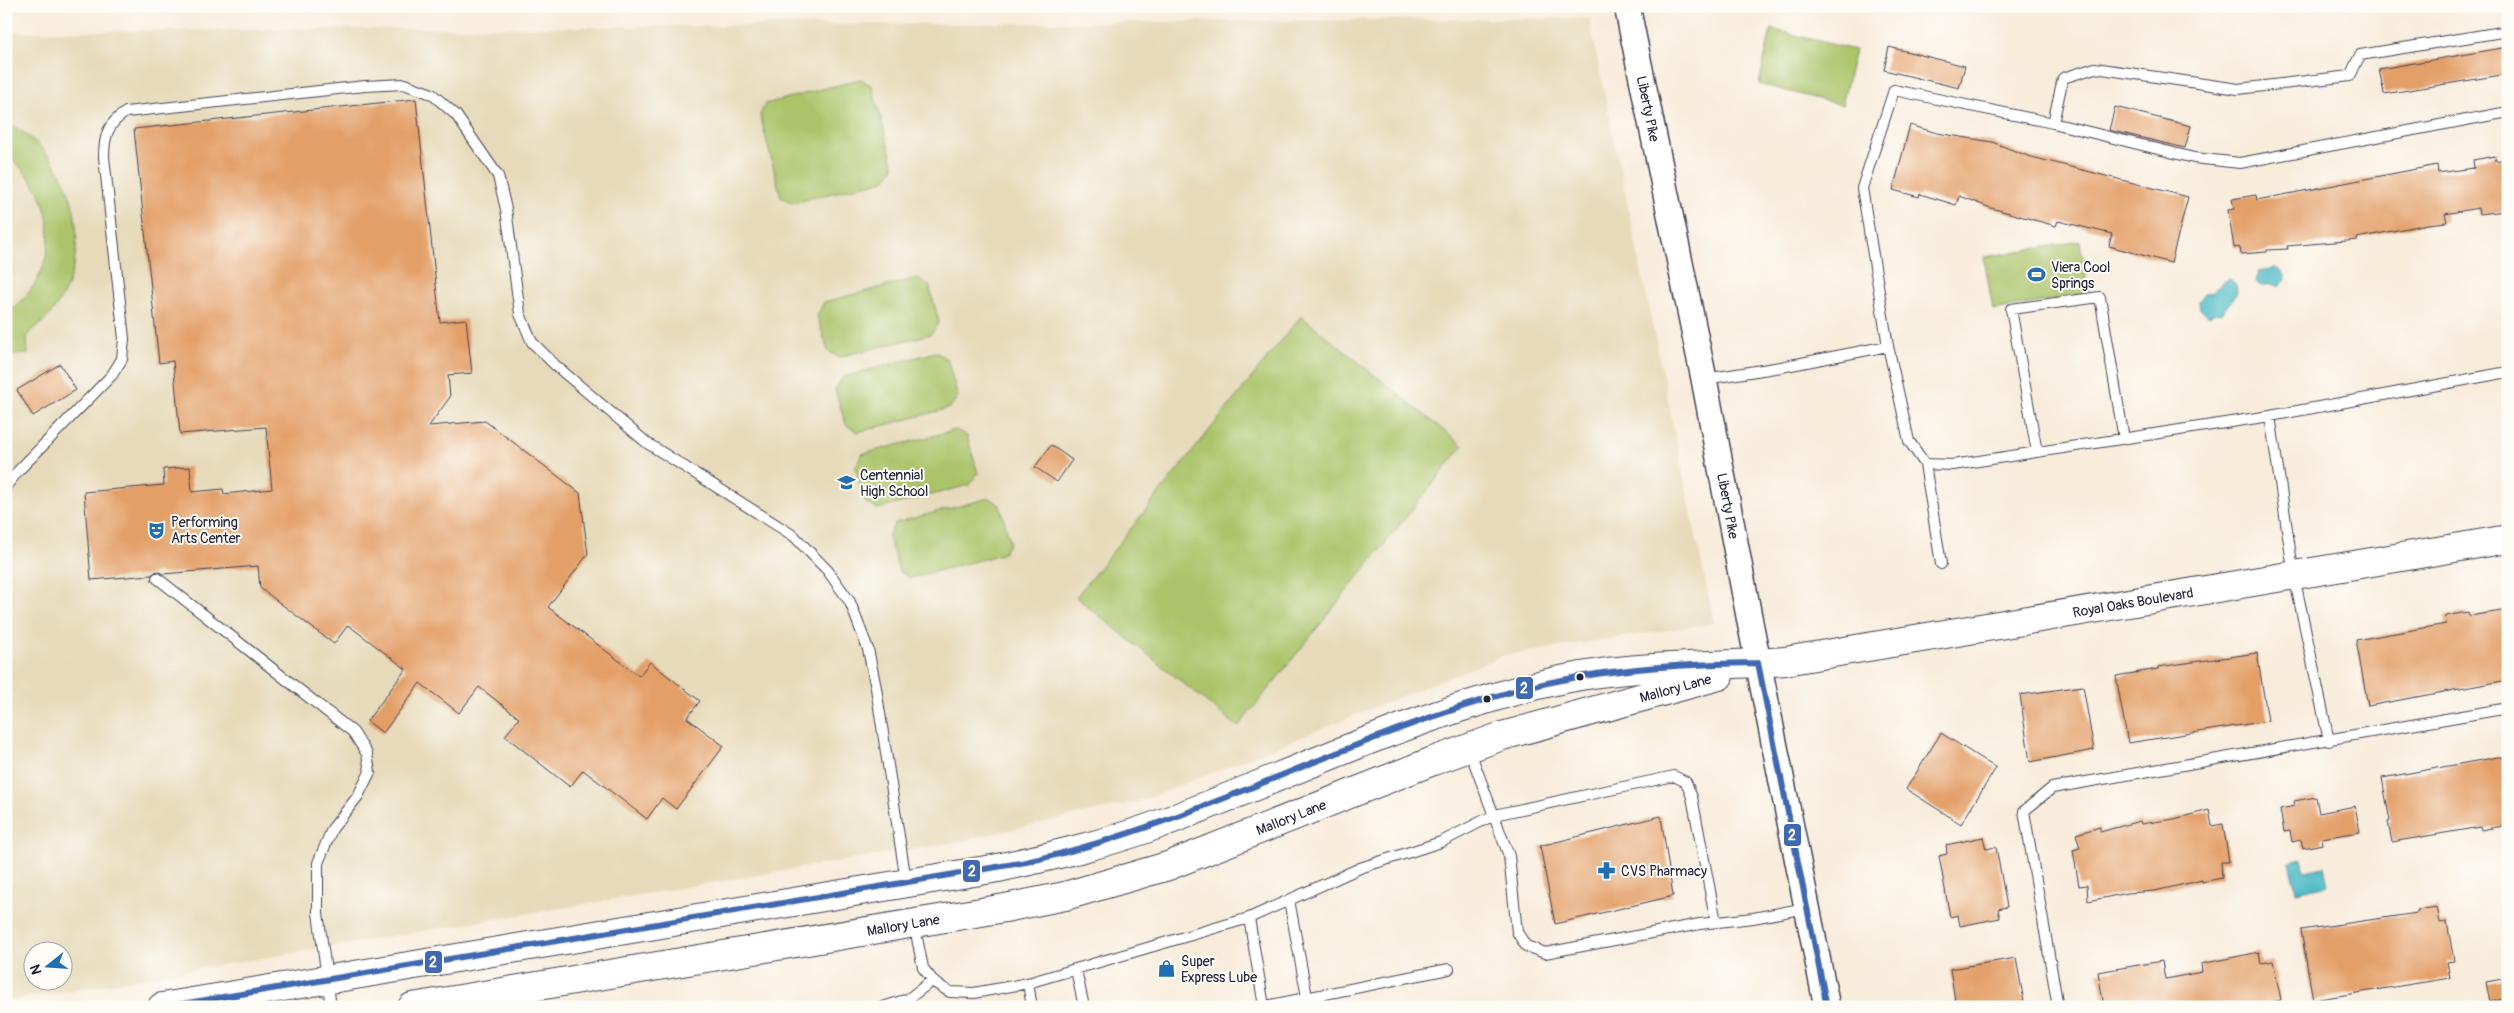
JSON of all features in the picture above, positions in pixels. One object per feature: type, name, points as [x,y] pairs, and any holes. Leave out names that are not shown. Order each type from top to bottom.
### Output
[{"type":"main road","name":"Royal Oaks Boulevard","points":[[1758,663],[1785,661],[2508,539]]},
{"type":"main road","name":"Mallory Lane","points":[[162,1007],[998,868],[1069,852],[1156,825],[1418,723],[1486,699],[1599,673],[1721,663],[1758,663]]},
{"type":"main road","name":"Mallory Lane","points":[[412,1007],[1004,908],[1121,881],[1168,866],[1469,748],[1544,722],[1723,675],[1758,663]]},
{"type":"main road","points":[[906,882],[914,922]]},
{"type":"street","name":"Liberty Pike","points":[[1627,6],[1704,379],[1758,663],[1809,908],[1827,1007]]},
{"type":"lane","points":[[2053,123],[2063,78],[2095,68],[2238,89],[2350,76],[2360,55],[2508,31]]},
{"type":"lane","points":[[6,486],[19,470],[112,375],[122,359],[124,338],[104,157],[104,140],[113,120],[126,112],[365,86],[404,84],[432,94],[456,116],[498,176],[506,209],[520,314],[532,342],[555,365],[647,443],[794,536],[828,571],[850,602],[868,649],[876,688],[906,882]]},
{"type":"lane","points":[[1941,564],[1925,464],[1908,441],[1888,346],[1862,188],[1894,90],[2053,123],[2194,158],[2240,163],[2508,112]]},
{"type":"lane","points":[[2037,452],[2011,309],[2100,297],[2124,439]]},
{"type":"lane","points":[[1704,379],[1781,368],[1888,346]]},
{"type":"lane","points":[[1925,464],[1953,465],[2270,416],[2508,372]]},
{"type":"lane","points":[[2270,416],[2294,576],[2329,741]]},
{"type":"lane","points":[[157,578],[353,732],[367,754],[370,772],[358,796],[332,829],[318,863],[318,913],[331,1007]]},
{"type":"lane","points":[[2058,1007],[2024,811],[2052,788],[2329,741],[2508,708]]},
{"type":"lane","points":[[1469,748],[1509,856],[1517,932],[1526,946],[1545,954],[1716,922],[1753,918],[1809,908]]},
{"type":"lane","points":[[914,922],[923,968],[933,980],[950,992],[974,993],[1028,983],[1249,918],[1360,868],[1441,842],[1494,815],[1674,776],[1686,782],[1692,797],[1716,922]]},
{"type":"lane","points":[[1289,900],[1307,997]]},
{"type":"lane","points":[[1249,918],[1263,1006],[1449,969]]},
{"type":"lane","points":[[1076,970],[1084,1007]]},
{"type":"lane","points":[[883,1007],[908,999],[933,980]]},
{"type":"lane","points":[[1028,983],[1032,1007]]},
{"type":"shaded area","name":"Centennial High School","points":[[1589,18],[1714,623],[1502,656],[1144,800],[956,842],[72,990],[72,940],[22,940],[22,990],[72,990],[6,1001],[6,32]]},
{"type":"green space","points":[[1771,29],[1855,50],[1842,105],[1759,84]]},
{"type":"green space","points":[[861,79],[872,86],[894,167],[885,180],[793,203],[781,197],[760,115],[765,104]]},
{"type":"green space","points":[[6,123],[30,138],[49,157],[64,180],[73,206],[77,234],[74,261],[66,288],[52,312],[27,335],[28,354],[6,356],[6,315],[25,298],[38,278],[46,257],[49,235],[46,213],[38,191],[25,172],[6,155]]},
{"type":"green space","name":"Viera Cool Springs","points":[[2080,241],[2089,294],[1993,310],[1984,257]]},
{"type":"green space","points":[[918,278],[929,285],[939,322],[931,334],[839,357],[828,351],[817,316],[824,302]]},
{"type":"green space","points":[[1301,316],[1463,446],[1238,727],[1076,597]]},
{"type":"green space","points":[[936,352],[947,359],[958,396],[950,408],[858,432],[846,425],[835,390],[843,377]]},
{"type":"green space","points":[[956,430],[967,436],[978,473],[969,485],[878,509],[866,503],[855,467],[862,454]]},
{"type":"green space","points":[[989,498],[1000,505],[1010,542],[1002,554],[910,578],[899,571],[888,536],[895,523]]},
{"type":"green space","points":[[2508,901],[2508,943],[2506,943],[2499,903]]},
{"type":"water","points":[[2276,268],[2285,275],[2286,280],[2279,287],[2272,284],[2261,286],[2256,282],[2258,271]]},
{"type":"water","points":[[2230,279],[2236,285],[2237,293],[2221,314],[2214,313],[2209,316],[2200,309],[2199,301],[2204,294],[2212,293],[2222,282]]},
{"type":"water","points":[[2302,859],[2305,871],[2324,867],[2328,885],[2296,892],[2289,862]]},
{"type":"building","points":[[1889,47],[1965,66],[1959,88],[1884,70]]},
{"type":"building","points":[[2508,47],[2508,74],[2384,94],[2379,69]]},
{"type":"building","points":[[416,99],[440,322],[466,319],[472,373],[448,375],[450,397],[429,426],[485,421],[580,493],[588,554],[548,607],[639,676],[650,662],[700,701],[687,718],[724,746],[676,809],[662,798],[647,819],[583,770],[570,787],[505,736],[519,718],[479,687],[459,713],[420,683],[383,733],[367,721],[406,669],[348,625],[334,644],[260,588],[258,566],[163,574],[157,571],[151,575],[91,580],[84,492],[164,485],[163,469],[190,467],[192,492],[223,489],[224,494],[272,489],[266,427],[180,434],[173,361],[159,363],[134,129]]},
{"type":"building","points":[[2115,107],[2191,126],[2185,148],[2109,130]]},
{"type":"building","points":[[1910,125],[1937,133],[1992,142],[2028,156],[2188,197],[2171,263],[2109,246],[2112,234],[2058,221],[2056,226],[1991,208],[1959,196],[1956,205],[1920,194],[1919,197],[1893,190]]},
{"type":"building","points":[[2495,156],[2496,161],[2508,158],[2508,200],[2504,200],[2506,211],[2479,214],[2478,208],[2445,214],[2447,222],[2357,238],[2358,240],[2287,246],[2288,249],[2241,254],[2240,247],[2234,248],[2228,210],[2234,209],[2232,199],[2256,195],[2257,200],[2437,165],[2438,173],[2474,168],[2473,160]]},
{"type":"building","points":[[60,364],[76,390],[33,416],[17,390]]},
{"type":"building","points":[[1051,445],[1072,460],[1057,482],[1035,467]]},
{"type":"building","points":[[2508,610],[2508,680],[2368,706],[2356,640],[2446,624],[2445,616],[2468,612],[2469,616]]},
{"type":"building","points":[[2257,653],[2268,721],[2128,743],[2116,676],[2158,669],[2158,667]]},
{"type":"building","points":[[2083,686],[2094,750],[2030,762],[2020,695]]},
{"type":"building","points":[[1941,733],[1996,768],[1961,824],[1906,789]]},
{"type":"building","points":[[2498,757],[2508,757],[2508,825],[2481,830],[2480,827],[2392,842],[2382,778]]},
{"type":"building","points":[[2316,797],[2319,813],[2355,806],[2360,832],[2322,838],[2323,844],[2303,848],[2301,840],[2292,842],[2290,831],[2284,832],[2280,809],[2295,806],[2294,801]]},
{"type":"building","points":[[2209,810],[2212,826],[2223,824],[2229,862],[2221,862],[2222,878],[2088,901],[2087,885],[2079,886],[2073,850],[2080,848],[2076,834],[2100,827],[2100,832],[2140,821],[2141,824],[2174,819]]},
{"type":"building","name":"CVS Pharmacy","points":[[1661,816],[1673,896],[1555,924],[1540,846]]},
{"type":"building","points":[[1983,837],[1986,849],[1996,847],[2007,907],[1998,909],[2000,918],[1960,926],[1958,915],[1950,917],[1939,856],[1947,854],[1946,845]]},
{"type":"building","points":[[2437,907],[2440,923],[2447,922],[2454,961],[2447,962],[2450,978],[2313,1000],[2301,930],[2417,913],[2417,910]]},
{"type":"building","points":[[2259,952],[2261,963],[2273,961],[2281,1000],[2268,1003],[2268,1007],[2104,1007],[2098,972],[2162,961],[2165,979],[2202,972],[2201,964]]},
{"type":"building","points":[[2016,958],[2025,1007],[1956,1007],[1950,969]]},
{"type":"building","points":[[2508,978],[2508,998],[2490,1002],[2486,982]]},
{"type":"transit line","name":"2","points":[[1758,663],[1827,1007]]},
{"type":"transit line","name":"2","points":[[164,1007],[1026,862],[1089,846],[1151,825],[1213,803],[1394,731],[1518,690],[1607,672],[1667,666],[1758,663]]},
{"type":"place","name":"Viera Cool Springs","points":[[2037,275]]},
{"type":"place","name":"Centennial High School","points":[[846,483]]},
{"type":"place","name":"Performing Arts Center","points":[[157,530]]},
{"type":"place","name":"CVS Pharmacy","points":[[1607,871]]},
{"type":"place","name":"Super Express Lube","points":[[1167,969]]}]
